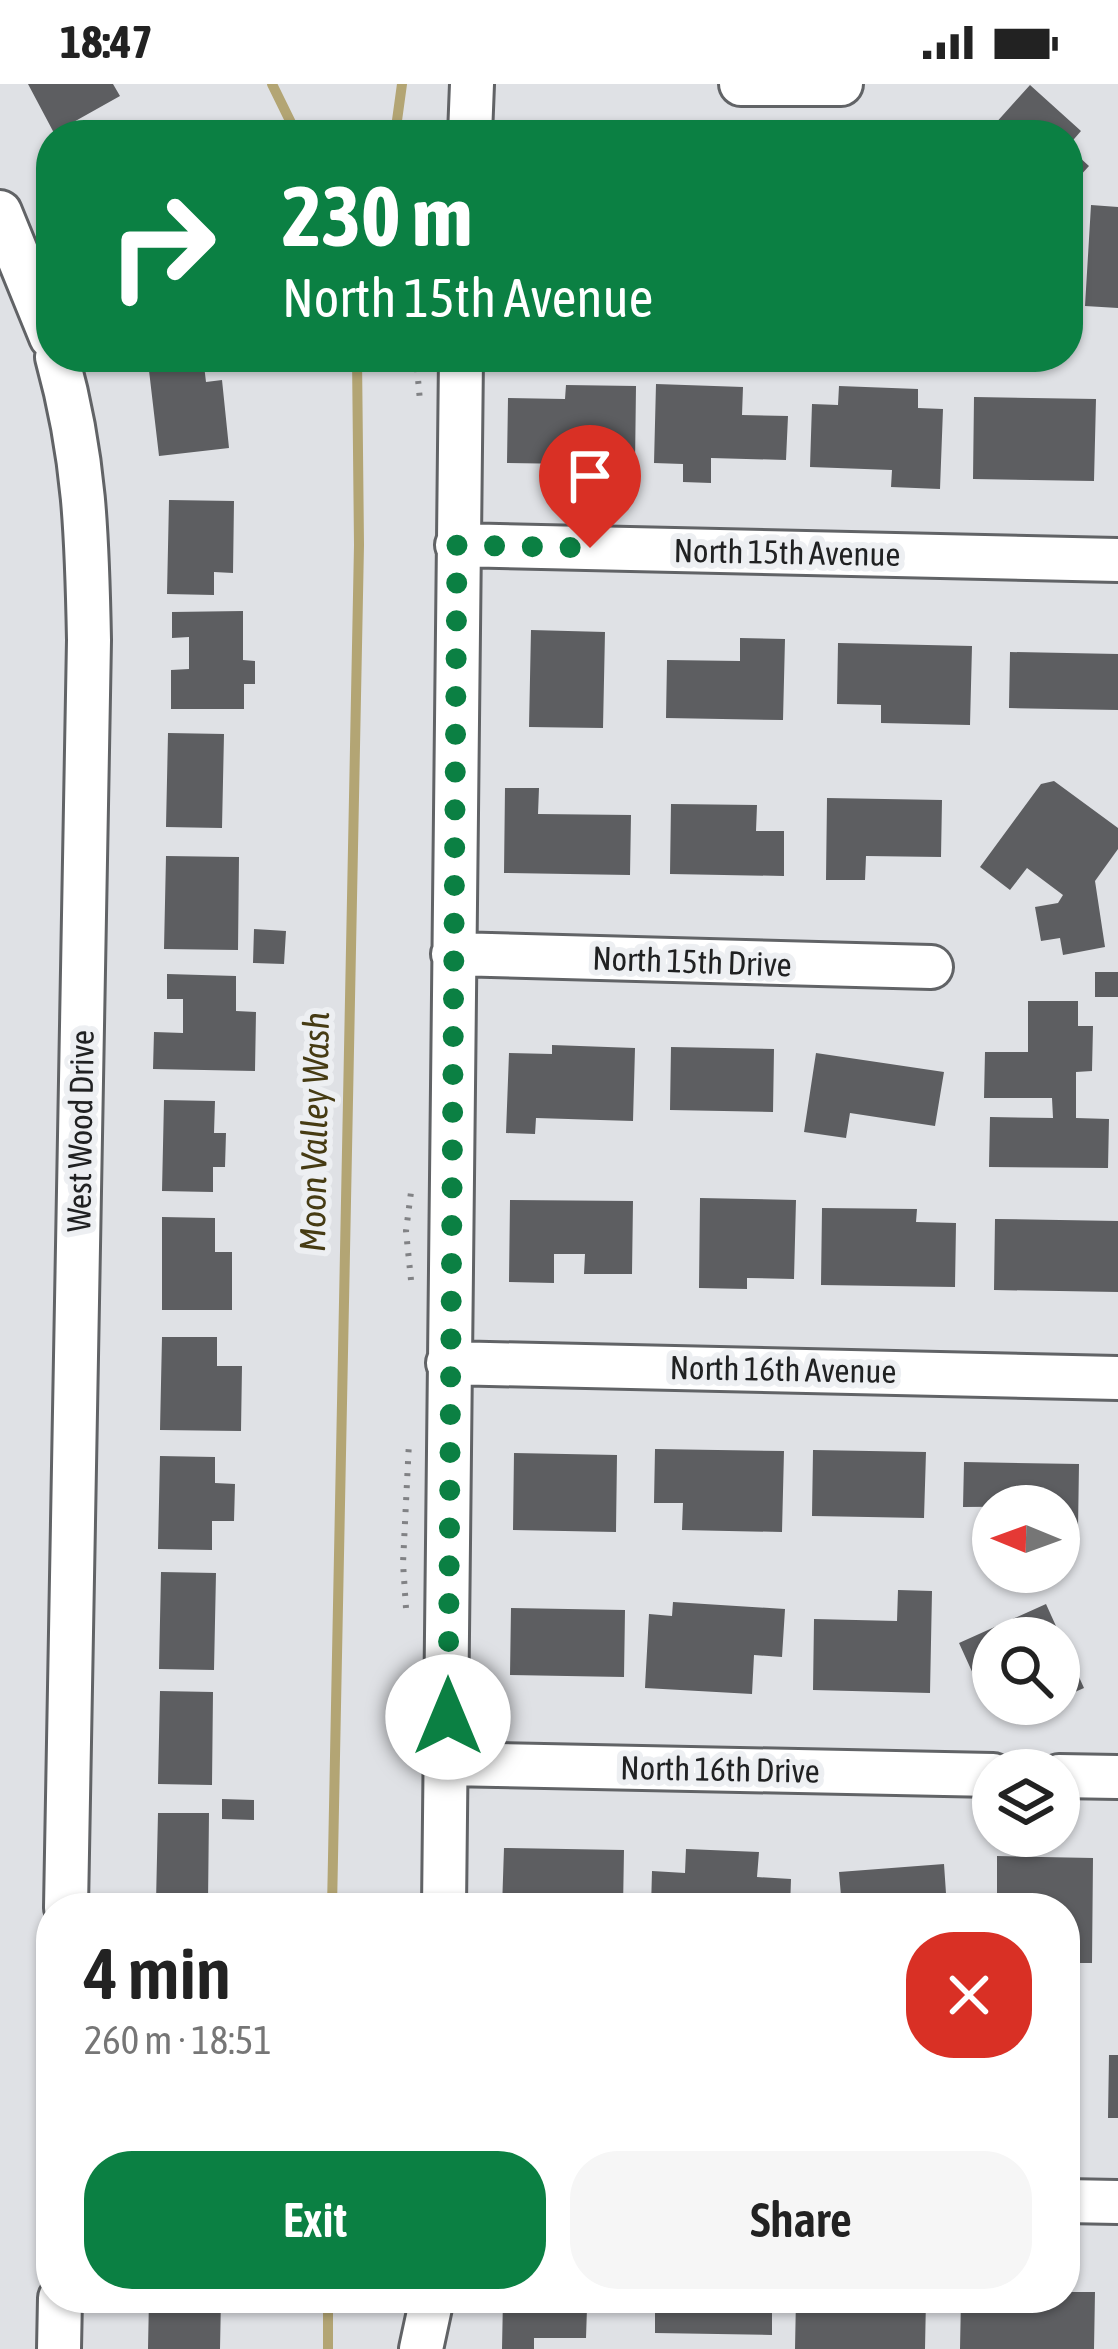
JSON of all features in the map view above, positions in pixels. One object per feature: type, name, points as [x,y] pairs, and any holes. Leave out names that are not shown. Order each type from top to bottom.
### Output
[{"type":"street","points":[[471,120],[472,84]]},
{"type":"street","points":[[741,84],[841,84]]},
{"type":"street","points":[[0,212],[36,301]]},
{"type":"street","name":"West Wood Drive","points":[[61,372],[77,429],[86,514],[89,640],[67,1893]]},
{"type":"street","points":[[444,1893],[461,372]]},
{"type":"street","name":"North 15th Avenue","points":[[457,545],[1118,560]]},
{"type":"street","name":"North 15th Drive","points":[[453,955],[931,967]]},
{"type":"street","name":"North 16th Avenue","points":[[448,1363],[1118,1378]]},
{"type":"street","name":"North 16th Drive","points":[[446,1765],[972,1774]]},
{"type":"street","points":[[1080,1776],[1118,1777]]},
{"type":"street","points":[[1080,2201],[1118,2202]]},
{"type":"street","points":[[59,2349],[60,2313]]},
{"type":"street","points":[[421,2349],[429,2313]]},
{"type":"building","points":[[28,84],[113,84],[120,96],[77,120],[47,120]]},
{"type":"building","points":[[1030,85],[1069,120],[998,120]]},
{"type":"building","points":[[1091,205],[1118,207],[1118,308],[1085,306]]},
{"type":"building","points":[[149,372],[205,372],[206,382],[222,380],[229,448],[159,456]]},
{"type":"building","points":[[656,384],[743,387],[742,415],[788,416],[786,460],[711,458],[711,483],[683,482],[683,464],[654,463]]},
{"type":"building","points":[[566,385],[636,386],[635,465],[507,463],[508,398],[565,399]]},
{"type":"building","points":[[839,386],[918,389],[918,408],[943,409],[940,489],[891,487],[892,470],[810,467],[812,404],[838,405]]},
{"type":"building","points":[[974,397],[1096,399],[1094,481],[973,479]]},
{"type":"building","points":[[169,500],[234,501],[233,573],[214,572],[214,595],[167,594]]},
{"type":"building","points":[[243,611],[243,660],[255,661],[255,684],[244,684],[244,709],[171,709],[171,670],[189,669],[189,637],[172,638],[172,612]]},
{"type":"building","points":[[531,630],[605,632],[603,728],[529,727]]},
{"type":"building","points":[[740,638],[785,639],[783,720],[666,718],[667,660],[740,661]]},
{"type":"building","points":[[838,643],[972,646],[970,725],[881,723],[881,705],[837,704]]},
{"type":"building","points":[[1010,652],[1118,654],[1118,710],[1009,708]]},
{"type":"building","points":[[168,733],[224,734],[222,828],[166,827]]},
{"type":"building","points":[[1054,781],[1118,828],[1118,849],[1095,881],[1105,947],[1063,955],[1060,938],[1041,941],[1035,907],[1058,903],[1063,895],[1027,868],[1010,890],[980,867],[1041,784]]},
{"type":"building","points":[[505,788],[539,788],[538,814],[631,815],[630,875],[504,873]]},
{"type":"building","points":[[827,798],[942,800],[941,857],[866,856],[865,880],[826,880]]},
{"type":"building","points":[[671,804],[757,805],[756,831],[784,831],[784,876],[670,874]]},
{"type":"building","points":[[166,856],[239,857],[238,950],[164,949]]},
{"type":"building","points":[[254,929],[286,931],[284,964],[253,963]]},
{"type":"building","points":[[1095,972],[1118,972],[1118,997],[1095,997]]},
{"type":"building","points":[[167,974],[236,976],[236,1011],[256,1012],[255,1071],[153,1069],[154,1032],[183,1033],[183,999],[167,999]]},
{"type":"building","points":[[1028,1001],[1078,1001],[1078,1026],[1093,1026],[1092,1071],[1076,1072],[1076,1118],[1109,1119],[1108,1168],[989,1167],[990,1117],[1053,1118],[1052,1098],[984,1098],[985,1052],[1028,1052]]},
{"type":"building","points":[[552,1045],[635,1048],[633,1121],[536,1118],[535,1134],[506,1133],[509,1053],[552,1054]]},
{"type":"building","points":[[671,1047],[774,1049],[773,1112],[670,1110]]},
{"type":"building","points":[[816,1053],[944,1072],[935,1126],[850,1113],[846,1138],[804,1132]]},
{"type":"building","points":[[164,1100],[215,1101],[214,1133],[226,1133],[225,1167],[213,1167],[213,1192],[162,1191]]},
{"type":"building","points":[[700,1198],[796,1200],[794,1279],[747,1278],[747,1289],[699,1288]]},
{"type":"building","points":[[510,1200],[633,1201],[632,1274],[584,1274],[585,1254],[554,1254],[554,1283],[509,1282]]},
{"type":"building","points":[[822,1208],[917,1209],[916,1222],[956,1223],[955,1287],[821,1285]]},
{"type":"building","points":[[162,1217],[215,1218],[215,1252],[232,1252],[232,1310],[162,1310]]},
{"type":"building","points":[[995,1219],[1118,1221],[1118,1292],[994,1290]]},
{"type":"building","points":[[162,1337],[217,1337],[217,1366],[242,1366],[241,1431],[160,1430]]},
{"type":"building","points":[[655,1449],[784,1451],[782,1532],[682,1530],[683,1503],[654,1503]]},
{"type":"building","points":[[813,1450],[926,1452],[924,1518],[812,1516]]},
{"type":"building","points":[[514,1453],[617,1455],[616,1532],[513,1530]]},
{"type":"building","points":[[160,1456],[215,1457],[215,1483],[235,1484],[234,1521],[212,1521],[212,1550],[158,1549]]},
{"type":"building","points":[[964,1462],[1079,1464],[1079,1485],[972,1485],[972,1507],[963,1507]]},
{"type":"building","points":[[161,1572],[216,1573],[214,1670],[159,1669]]},
{"type":"building","points":[[898,1590],[932,1591],[930,1693],[813,1690],[814,1619],[897,1621]]},
{"type":"building","points":[[673,1602],[785,1609],[782,1657],[754,1655],[752,1694],[645,1688],[649,1614],[672,1616]]},
{"type":"building","points":[[1046,1604],[1052,1617],[1017,1617]]},
{"type":"building","points":[[511,1608],[625,1610],[624,1677],[510,1675]]},
{"type":"building","points":[[972,1637],[972,1672],[959,1643]]},
{"type":"building","points":[[160,1691],[213,1692],[212,1785],[158,1784]]},
{"type":"building","points":[[222,1799],[254,1800],[254,1820],[222,1819]]},
{"type":"building","points":[[158,1813],[209,1813],[208,1893],[156,1893]]},
{"type":"building","points":[[504,1848],[624,1850],[623,1893],[502,1893]]},
{"type":"building","points":[[686,1849],[759,1852],[757,1877],[791,1879],[791,1893],[651,1893],[652,1871],[685,1873]]},
{"type":"building","points":[[997,1857],[1093,1858],[1092,1963],[1080,1963],[1080,1893],[997,1893]]},
{"type":"building","points":[[944,1864],[946,1893],[841,1893],[839,1872]]},
{"type":"building","points":[[1109,2055],[1118,2055],[1118,2118],[1108,2118]]},
{"type":"building","points":[[1080,2292],[1095,2292],[1094,2349],[960,2349],[961,2313],[1080,2313]]},
{"type":"building","points":[[149,2313],[221,2313],[220,2349],[148,2349]]},
{"type":"building","points":[[503,2313],[587,2313],[586,2338],[534,2338],[534,2349],[502,2349]]},
{"type":"building","points":[[655,2313],[772,2313],[772,2335],[655,2333]]},
{"type":"building","points":[[796,2313],[926,2313],[925,2349],[795,2349]]},
{"type":"waterway","name":"Moon Valley Wash","points":[[272,84],[290,120]]},
{"type":"waterway","points":[[397,120],[402,84]]},
{"type":"waterway","name":"Moon Valley Wash","points":[[332,1893],[359,545],[357,372]]},
{"type":"waterway","name":"Moon Valley Wash","points":[[328,2313],[328,2349]]},
{"type":"route","points":[[448,1717],[457,545],[590,548]]}]
